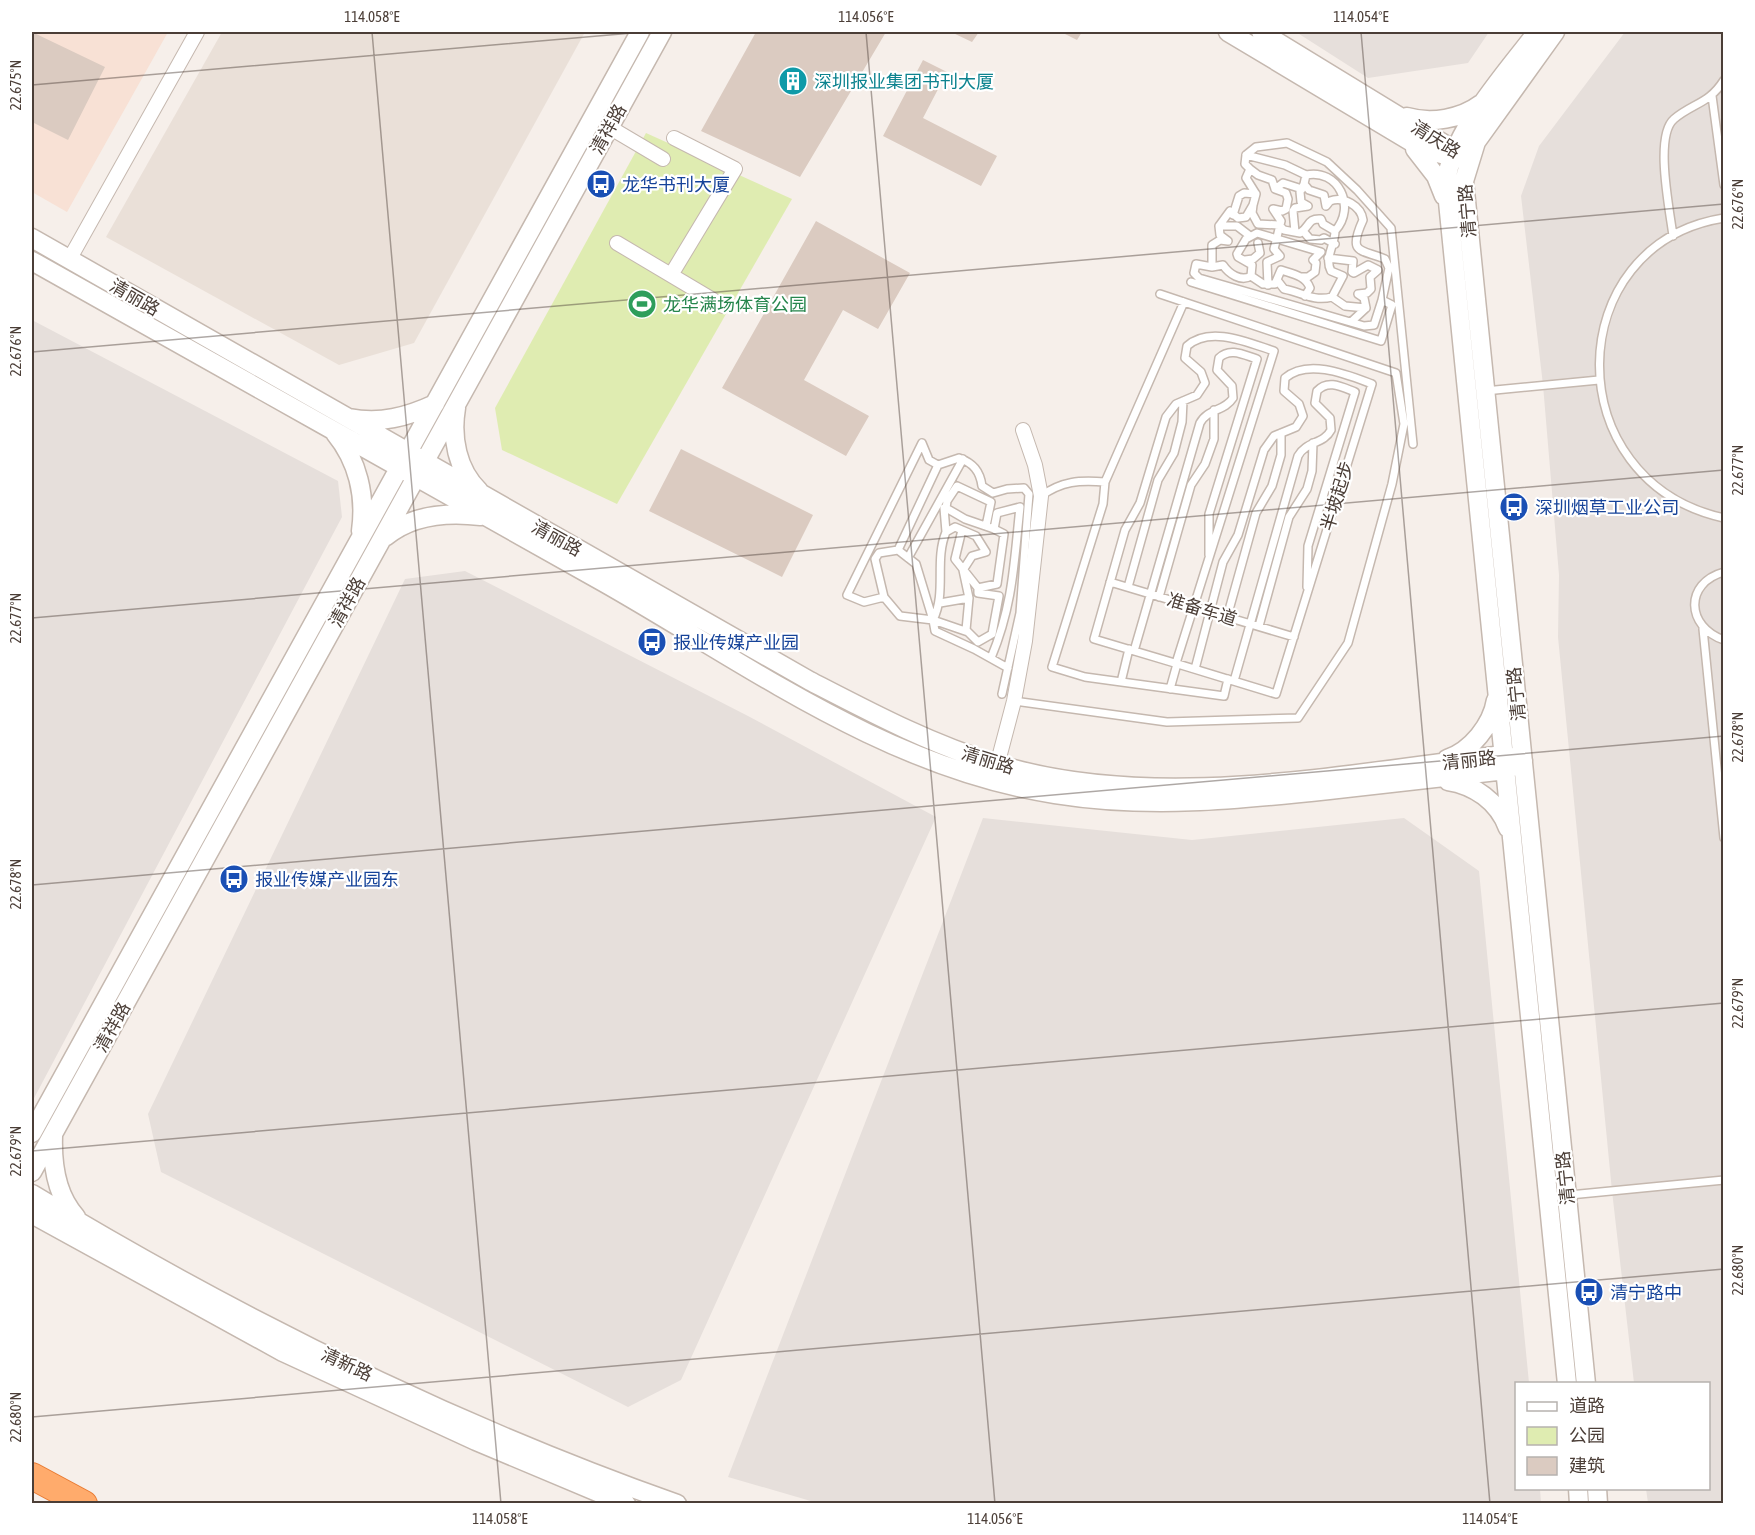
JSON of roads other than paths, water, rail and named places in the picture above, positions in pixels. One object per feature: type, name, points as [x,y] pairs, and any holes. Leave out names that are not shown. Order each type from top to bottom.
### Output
[{"type":"highway","points":[[32,1476],[84,1503]]},
{"type":"street","points":[[69,260],[197,32]]},
{"type":"street","name":"清祥路","points":[[33,1128],[640,32]]},
{"type":"street","name":"清祥路","points":[[32,1172],[662,32]]},
{"type":"street","name":"清庆路","points":[[1228,32],[1425,150],[1458,155]]},
{"type":"street","name":"清庆路","points":[[1261,32],[1397,114],[1458,155]]},
{"type":"street","name":"清宁路","points":[[1536,32],[1487,100],[1446,182],[1476,392],[1523,761],[1558,1196],[1567,1382]]},
{"type":"street","name":"清宁路","points":[[1458,155],[1482,132],[1555,32]]},
{"type":"street","points":[[1397,114],[1415,119],[1444,119],[1473,110],[1487,100]]},
{"type":"street","points":[[609,127],[663,159]]},
{"type":"street","points":[[1400,135],[1432,169],[1449,211]]},
{"type":"street","points":[[670,275],[735,169],[674,138]]},
{"type":"street","name":"清宁路","points":[[1458,155],[1464,181],[1476,392],[1498,689],[1513,841],[1558,1196],[1586,1382]]},
{"type":"street","name":"清丽路","points":[[32,238],[336,423]]},
{"type":"street","points":[[617,243],[723,306]]},
{"type":"street","name":"清丽路","points":[[32,261],[336,423],[487,508],[800,696],[874,736],[941,764],[995,773],[1063,795],[1127,803],[1181,804],[1523,761]]},
{"type":"street","points":[[379,543],[406,523],[425,518],[465,514],[487,508],[472,484],[458,454],[454,420],[458,400]]},
{"type":"street","points":[[360,539],[363,518],[359,480],[336,423],[379,420],[416,412],[435,404]]},
{"type":"street","points":[[995,773],[1008,697],[1025,641],[1041,496],[1035,465],[1023,430]]},
{"type":"street","points":[[1498,689],[1494,709],[1477,737],[1434,771],[1478,791],[1494,805],[1505,819],[1513,841]]},
{"type":"street","points":[[54,1132],[53,1152],[58,1183],[64,1200],[86,1227]]},
{"type":"street","name":"清新路","points":[[32,1194],[86,1227],[223,1302],[372,1376],[620,1484],[677,1503]]},
{"type":"street","name":"清新路","points":[[32,1214],[283,1352],[476,1441],[626,1503]]},
{"type":"lane","points":[[1673,236],[1664,148],[1666,133],[1672,121],[1712,96],[1724,80]]},
{"type":"lane","points":[[1712,96],[1724,185]]},
{"type":"lane","points":[[1275,189],[1272,180],[1257,175],[1245,164],[1246,155],[1257,147],[1287,142],[1327,162],[1357,190],[1391,228],[1413,444]]},
{"type":"lane","points":[[1246,155],[1285,165],[1306,175],[1314,173],[1336,182],[1344,200],[1362,214],[1363,220],[1357,236],[1359,250],[1363,254],[1385,259],[1389,268],[1374,325],[1351,322],[1199,278],[1194,273],[1196,264],[1212,267],[1223,265],[1227,271],[1238,277],[1251,276],[1268,285],[1275,284],[1281,270],[1302,277],[1308,277],[1315,272],[1316,263],[1313,260],[1321,252],[1257,233],[1250,236],[1237,254],[1238,258],[1253,259],[1260,253],[1258,243]]},
{"type":"lane","points":[[1250,169],[1246,178],[1256,194],[1252,213],[1257,224],[1280,225],[1284,230],[1303,231]]},
{"type":"lane","points":[[1295,232],[1293,211],[1295,208],[1308,206],[1301,202],[1300,192],[1306,175]]},
{"type":"lane","points":[[1275,189],[1283,183],[1303,187],[1324,195],[1326,206],[1335,199],[1344,200]]},
{"type":"lane","points":[[1268,285],[1267,262],[1280,256],[1274,249],[1280,225],[1279,217],[1273,209],[1282,211],[1286,209],[1288,199],[1286,193],[1275,189]]},
{"type":"lane","points":[[1233,215],[1239,196],[1256,194]]},
{"type":"lane","points":[[1332,297],[1343,276],[1331,271],[1328,258],[1335,244],[1335,231],[1342,220],[1344,200]]},
{"type":"lane","points":[[1212,267],[1212,244],[1220,240],[1228,241],[1220,235],[1219,226],[1230,211],[1233,215],[1246,217],[1253,205]]},
{"type":"lane","points":[[1724,218],[1691,227],[1673,236],[1638,265],[1613,301],[1600,348],[1599,380],[1610,426],[1625,454],[1640,473],[1677,501],[1724,518]]},
{"type":"lane","points":[[1303,231],[1309,220],[1321,219],[1323,224],[1335,231]]},
{"type":"lane","points":[[1219,226],[1237,226],[1250,236]]},
{"type":"lane","points":[[1303,231],[1310,239],[1324,238],[1335,244]]},
{"type":"lane","points":[[1328,258],[1353,261],[1352,272],[1354,273],[1368,265],[1378,270],[1370,277],[1371,289],[1367,293],[1358,294],[1364,298],[1366,308]]},
{"type":"lane","points":[[1245,260],[1251,265],[1251,276]]},
{"type":"lane","points":[[1302,277],[1310,288],[1305,296]]},
{"type":"lane","points":[[1277,280],[1284,289],[1296,290],[1305,296],[1323,299],[1332,297],[1345,306],[1366,308]]},
{"type":"lane","points":[[1191,282],[1381,341],[1392,305],[1382,300]]},
{"type":"lane","points":[[898,550],[938,465],[958,458],[963,459],[980,473],[982,486],[993,493],[1023,488],[1029,494],[1028,540],[1020,613],[1008,668],[1008,697],[1167,722],[1298,718],[1348,643],[1392,484],[1404,424],[1396,373],[1160,294]]},
{"type":"lane","points":[[1184,302],[1105,482],[1103,504],[1052,667],[1085,677],[1224,696],[1285,516],[1307,489],[1312,471],[1313,442]]},
{"type":"lane","points":[[1351,322],[1366,308]]},
{"type":"lane","points":[[1170,689],[1177,664],[1194,607],[1274,351],[1233,338],[1199,339],[1187,346],[1185,358],[1201,372],[1205,383],[1197,394],[1170,409],[1166,417],[1140,503],[1125,530],[1094,639],[1177,664],[1195,669],[1276,694],[1307,593]]},
{"type":"lane","points":[[1120,682],[1150,594],[1200,423],[1203,417],[1226,406],[1233,398],[1232,386],[1217,370],[1219,358],[1229,352],[1257,359],[1209,514],[1209,561]]},
{"type":"lane","name":"半坡起步","points":[[1281,433],[1296,427],[1303,416],[1299,404],[1284,391],[1285,378],[1297,371],[1332,370],[1372,384],[1307,593]]},
{"type":"lane","points":[[1476,392],[1599,380]]},
{"type":"lane","name":"半坡起步","points":[[1307,593],[1308,546],[1355,392],[1327,385],[1317,391],[1315,403],[1330,418],[1331,430],[1324,439],[1313,442]]},
{"type":"lane","points":[[1128,587],[1158,480],[1173,453],[1182,422],[1182,401]]},
{"type":"lane","points":[[1159,597],[1191,485],[1209,456],[1214,439],[1215,410]]},
{"type":"lane","points":[[1195,669],[1223,562],[1234,545],[1264,450],[1268,442],[1281,433]]},
{"type":"lane","points":[[1227,617],[1256,513],[1272,486],[1281,455],[1281,433]]},
{"type":"lane","points":[[1259,626],[1273,576],[1298,456],[1301,450],[1313,442]]},
{"type":"lane","points":[[884,597],[864,602],[847,595],[922,443],[928,460],[938,465]]},
{"type":"lane","points":[[908,558],[963,459]]},
{"type":"lane","points":[[1041,496],[1059,484],[1082,480],[1105,482]]},
{"type":"lane","points":[[933,620],[940,603],[939,548],[946,532],[947,501],[957,486],[991,502]]},
{"type":"lane","points":[[986,526],[993,493]]},
{"type":"lane","points":[[937,506],[1004,534],[997,584],[978,588]]},
{"type":"lane","points":[[991,658],[1003,629],[1015,574],[1020,507],[997,513],[994,529]]},
{"type":"lane","points":[[946,532],[955,527],[976,536],[986,552],[972,556],[963,570],[969,598],[966,630],[968,632]]},
{"type":"lane","points":[[898,550],[879,554],[875,559],[884,597],[900,616],[933,620],[968,632],[978,642],[993,634],[999,608],[999,596],[978,593],[978,588],[955,559],[962,530]]},
{"type":"lane","points":[[898,550],[916,564],[935,632],[1008,668]]},
{"type":"lane","points":[[1724,572],[1714,574],[1698,590],[1694,603],[1695,615],[1703,629],[1724,838]]},
{"type":"lane","name":"准备车道","points":[[1110,582],[1294,637]]},
{"type":"lane","points":[[940,603],[969,598]]},
{"type":"lane","points":[[1703,629],[1724,640]]},
{"type":"lane","points":[[1558,1196],[1724,1180]]},
{"type":"place","name":"深圳报业集团书刊大厦","points":[[793,81]]},
{"type":"place","name":"龙华书刊大厦","points":[[601,184]]},
{"type":"place","name":"龙华满场体育公园","points":[[642,304]]},
{"type":"place","name":"深圳烟草工业公司","points":[[1514,507]]},
{"type":"place","name":"报业传媒产业园","points":[[652,642]]},
{"type":"place","name":"报业传媒产业园东","points":[[234,879]]},
{"type":"place","name":"清宁路中","points":[[1589,1292]]}]
